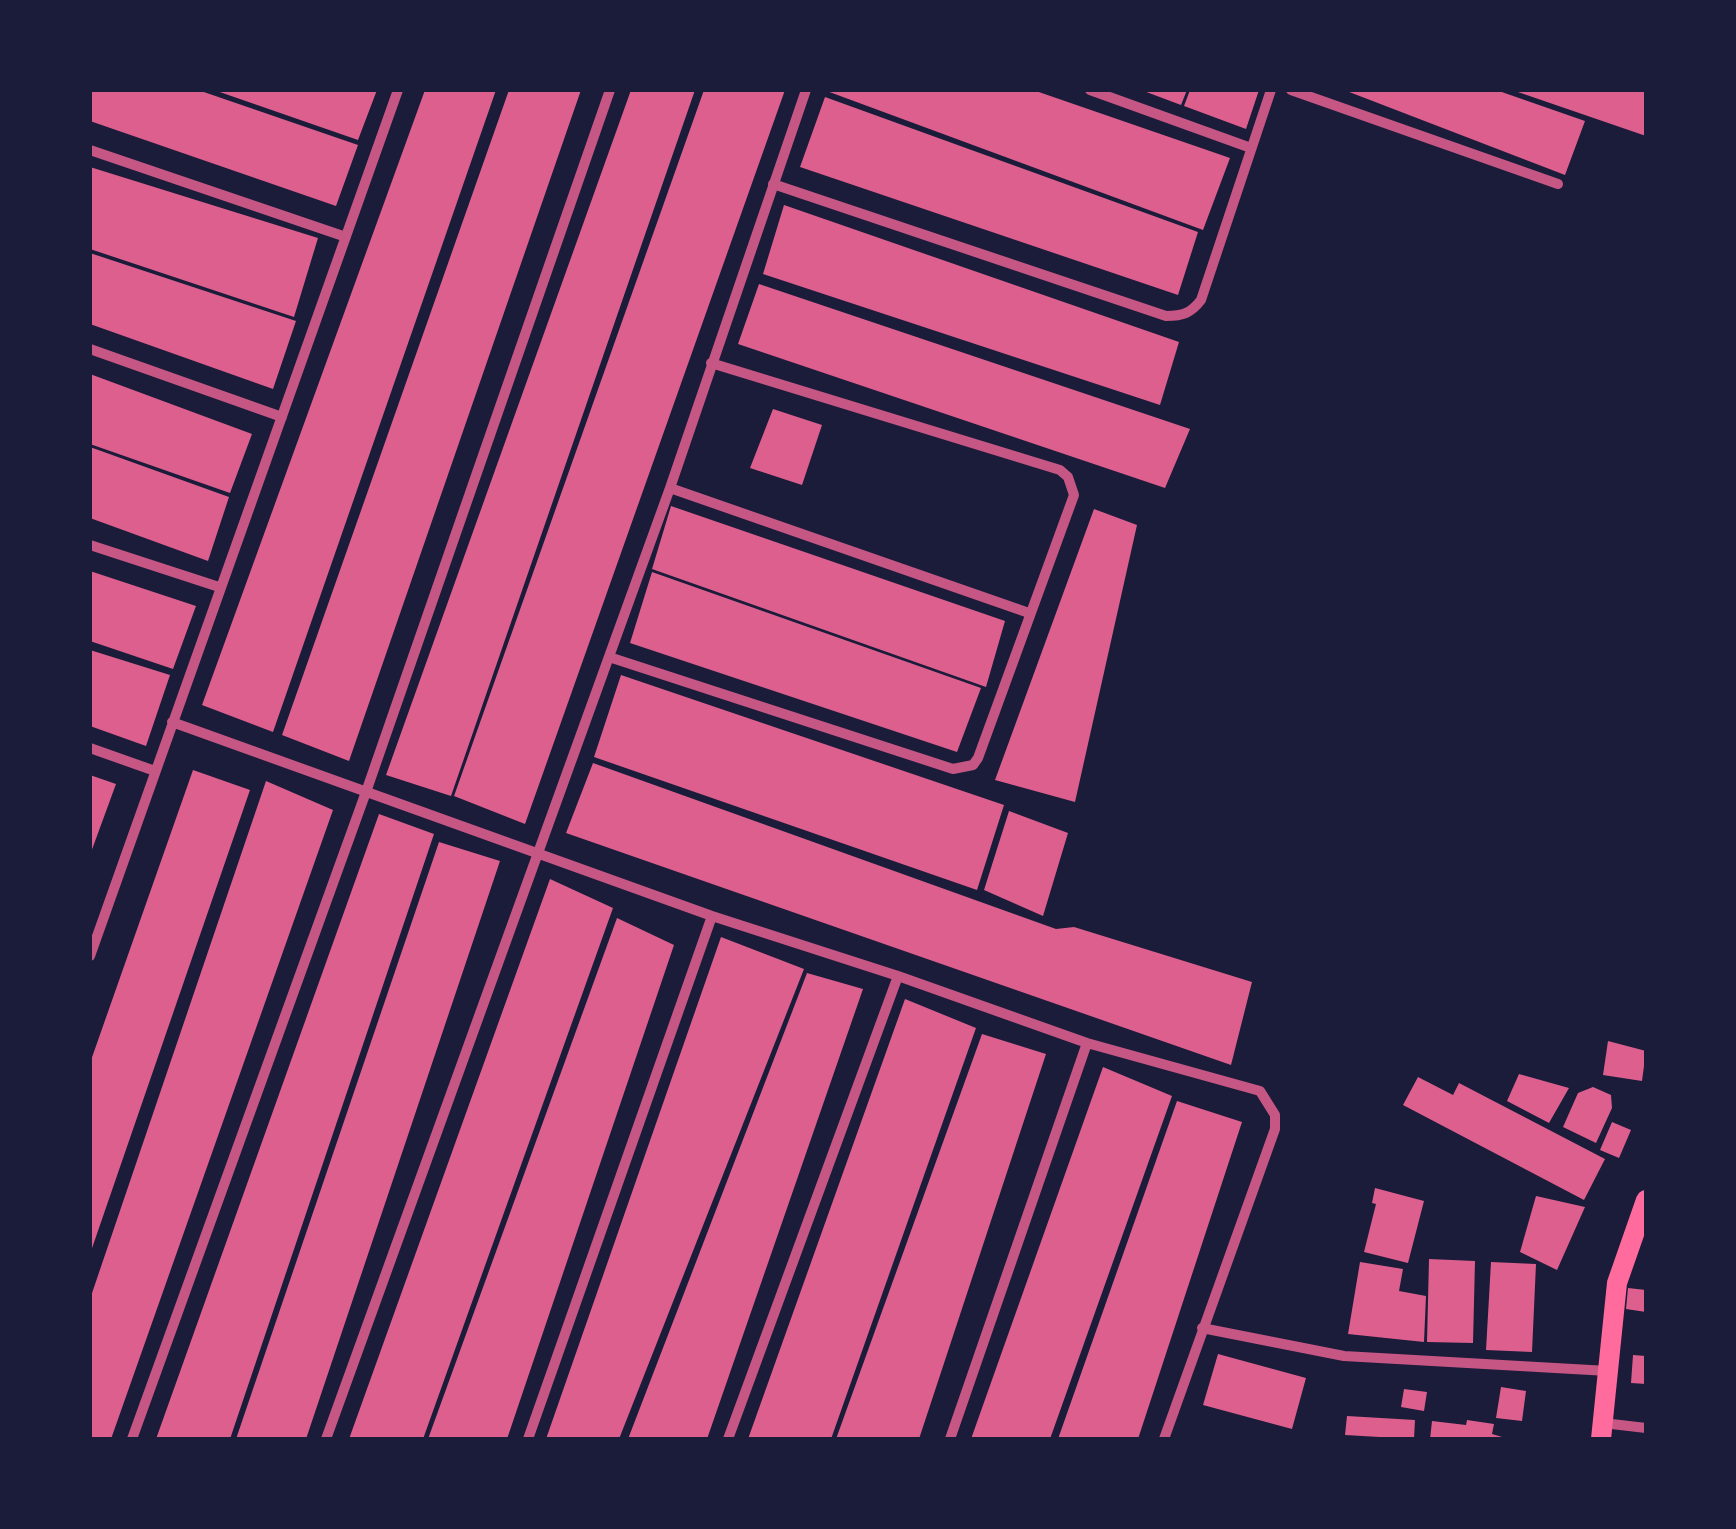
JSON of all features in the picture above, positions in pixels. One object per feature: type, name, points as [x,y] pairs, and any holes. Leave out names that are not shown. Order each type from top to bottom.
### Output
[{"type":"main road","points":[[1602,1431],[1617,1283],[1646,1200]]},
{"type":"street","points":[[90,956],[398,90]]},
{"type":"street","points":[[132,1439],[366,792],[610,90]]},
{"type":"street","points":[[326,1439],[670,488],[806,90]]},
{"type":"street","points":[[1090,90],[1114,94],[1251,148]]},
{"type":"street","points":[[773,184],[1166,316],[1181,316],[1194,310],[1201,300],[1271,90]]},
{"type":"street","points":[[1291,90],[1558,184]]},
{"type":"street","points":[[90,150],[346,237]]},
{"type":"street","points":[[90,349],[282,417]]},
{"type":"street","points":[[609,656],[953,769],[973,764],[1074,495],[1068,477],[1060,470],[712,363]]},
{"type":"street","points":[[670,488],[1030,612]]},
{"type":"street","points":[[90,545],[219,588]]},
{"type":"street","points":[[172,722],[712,916],[898,976],[1087,1044],[1260,1091],[1275,1115],[1275,1129],[1164,1439]]},
{"type":"street","points":[[90,748],[155,771]]},
{"type":"street","points":[[528,1439],[712,916]]},
{"type":"street","points":[[728,1439],[898,976]]},
{"type":"street","points":[[950,1439],[1087,1044]]},
{"type":"street","points":[[1202,1328],[1344,1356],[1608,1371]]},
{"type":"street","points":[[1602,1431],[1646,1428]]},
{"type":"building","points":[[90,90],[198,90],[358,145],[336,206],[90,121]]},
{"type":"building","points":[[214,90],[377,90],[358,140]]},
{"type":"building","points":[[425,90],[496,90],[273,732],[202,705]]},
{"type":"building","points":[[509,90],[581,90],[349,761],[282,735]]},
{"type":"building","points":[[631,90],[695,90],[451,796],[386,775]]},
{"type":"building","points":[[704,90],[785,90],[525,824],[454,796]]},
{"type":"building","points":[[824,90],[1033,90],[1230,158],[1203,230]]},
{"type":"building","points":[[1141,90],[1187,90],[1181,105]]},
{"type":"building","points":[[1190,90],[1259,90],[1246,129],[1184,106]]},
{"type":"building","points":[[1344,90],[1496,90],[1585,121],[1565,175]]},
{"type":"building","points":[[1646,90],[1646,136],[1515,91]]},
{"type":"building","points":[[825,97],[1198,232],[1178,295],[800,167]]},
{"type":"building","points":[[90,167],[318,238],[294,317],[90,249]]},
{"type":"building","points":[[784,205],[1179,342],[1160,405],[763,274]]},
{"type":"building","points":[[90,253],[296,321],[273,389],[90,324]]},
{"type":"building","points":[[759,284],[1190,429],[1165,488],[738,344]]},
{"type":"building","points":[[90,374],[252,434],[230,493],[90,444]]},
{"type":"building","points":[[773,409],[822,425],[802,485],[750,468]]},
{"type":"building","points":[[90,447],[229,497],[208,561],[90,518]]},
{"type":"building","points":[[671,506],[1005,621],[986,687],[652,569]]},
{"type":"building","points":[[1094,509],[1137,525],[1075,802],[995,780]]},
{"type":"building","points":[[90,571],[196,606],[173,669],[90,641]]},
{"type":"building","points":[[652,572],[981,688],[957,752],[630,643]]},
{"type":"building","points":[[90,650],[170,675],[146,746],[90,726]]},
{"type":"building","points":[[621,675],[1004,805],[977,890],[594,757]]},
{"type":"building","points":[[593,763],[1056,929],[1074,927],[1252,982],[1231,1065],[566,833]]},
{"type":"building","points":[[193,770],[250,790],[90,1254],[90,1063]]},
{"type":"building","points":[[90,775],[116,784],[90,855]]},
{"type":"building","points":[[266,781],[333,810],[111,1439],[90,1439],[90,1299]]},
{"type":"building","points":[[1009,811],[1068,833],[1043,916],[984,890]]},
{"type":"building","points":[[379,814],[434,834],[230,1439],[156,1439]]},
{"type":"building","points":[[439,842],[500,861],[306,1439],[236,1439]]},
{"type":"building","points":[[550,879],[613,908],[423,1439],[349,1439]]},
{"type":"building","points":[[617,918],[674,945],[507,1439],[428,1439]]},
{"type":"building","points":[[721,937],[804,969],[619,1439],[546,1439]]},
{"type":"building","points":[[807,973],[863,989],[707,1439],[628,1439]]},
{"type":"building","points":[[905,999],[976,1028],[831,1439],[748,1439]]},
{"type":"building","points":[[982,1034],[1046,1054],[919,1439],[836,1439]]},
{"type":"building","points":[[1608,1041],[1646,1051],[1642,1081],[1603,1075]]},
{"type":"building","points":[[1103,1067],[1172,1096],[1050,1439],[971,1439]]},
{"type":"building","points":[[1519,1074],[1569,1088],[1549,1123],[1507,1101]]},
{"type":"building","points":[[1418,1077],[1453,1095],[1459,1083],[1605,1159],[1584,1200],[1403,1105]]},
{"type":"building","points":[[1593,1087],[1611,1095],[1612,1108],[1596,1143],[1563,1127],[1578,1093]]},
{"type":"building","points":[[1177,1101],[1242,1122],[1138,1439],[1058,1439]]},
{"type":"building","points":[[1612,1122],[1631,1130],[1619,1158],[1600,1150]]},
{"type":"building","points":[[1375,1188],[1424,1201],[1408,1263],[1364,1252],[1376,1204],[1372,1203]]},
{"type":"building","points":[[1536,1196],[1585,1207],[1557,1270],[1520,1252]]},
{"type":"building","points":[[1429,1259],[1475,1261],[1473,1343],[1427,1342]]},
{"type":"building","points":[[1360,1262],[1403,1269],[1399,1291],[1426,1296],[1424,1342],[1348,1334]]},
{"type":"building","points":[[1491,1262],[1536,1264],[1532,1352],[1486,1350]]},
{"type":"building","points":[[1628,1288],[1646,1290],[1646,1312],[1626,1309]]},
{"type":"building","points":[[1218,1354],[1306,1378],[1292,1429],[1203,1405]]},
{"type":"building","points":[[1633,1355],[1646,1356],[1646,1384],[1631,1383]]},
{"type":"building","points":[[1501,1387],[1526,1391],[1522,1421],[1496,1418]]},
{"type":"building","points":[[1404,1389],[1427,1392],[1424,1411],[1401,1407]]},
{"type":"building","points":[[1347,1416],[1415,1420],[1414,1439],[1345,1435]]},
{"type":"building","points":[[1467,1420],[1494,1424],[1492,1434],[1509,1439],[1430,1439],[1432,1421],[1466,1425]]}]
